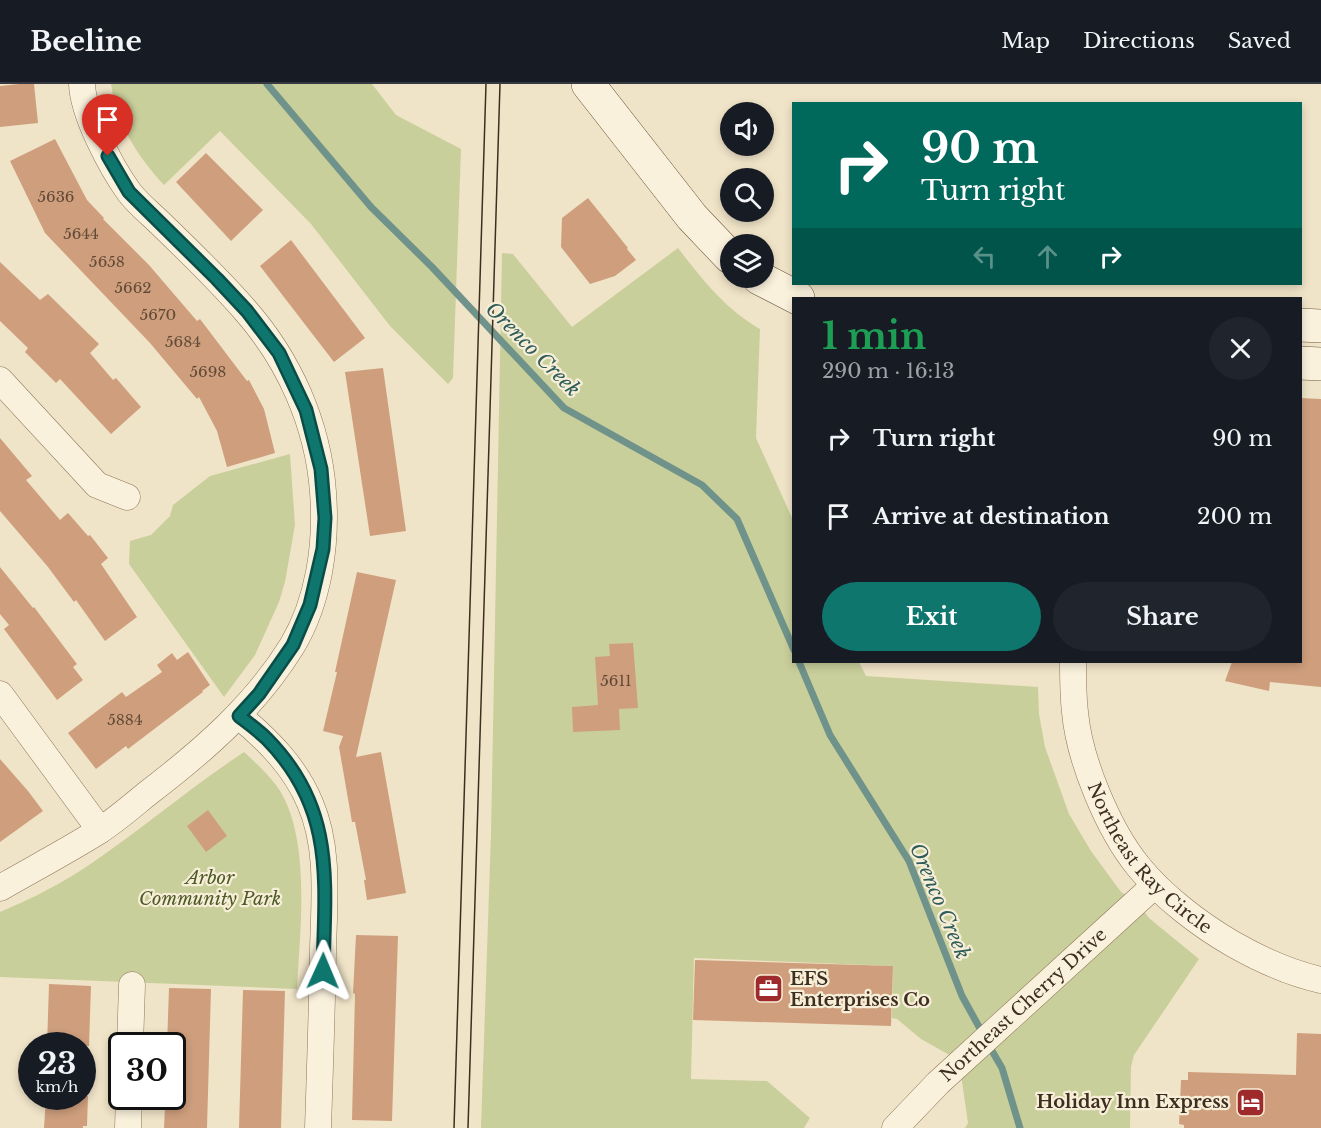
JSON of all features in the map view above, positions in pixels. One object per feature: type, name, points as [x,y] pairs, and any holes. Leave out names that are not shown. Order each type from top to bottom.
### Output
[{"type":"street","points":[[0,888],[100,830],[184,766],[239,716],[259,694],[293,645],[310,605],[323,549],[325,518],[321,469],[306,410],[279,353],[247,311],[129,192],[98,139],[82,95],[82,84]]},
{"type":"street","points":[[588,84],[692,217],[720,246]]},
{"type":"street","points":[[774,286],[796,297]]},
{"type":"street","points":[[1302,325],[1321,326]]},
{"type":"street","points":[[1302,363],[1321,364]]},
{"type":"street","points":[[0,380],[97,485],[127,497]]},
{"type":"street","name":"Northeast Ray Circle","points":[[1073,663],[1075,713],[1081,743],[1103,807],[1127,851],[1155,885],[1210,931],[1275,965],[1302,976],[1321,980]]},
{"type":"street","points":[[0,694],[100,830]]},
{"type":"street","points":[[239,716],[266,738],[282,756],[298,780],[310,803],[322,845],[325,868],[318,1128]]},
{"type":"street","name":"Northeast Cherry Drive","points":[[895,1128],[938,1083],[1155,885]]},
{"type":"street","points":[[130,1032],[132,985]]},
{"type":"street","points":[[128,1128],[129,1110]]},
{"type":"green space","points":[[111,84],[372,84],[396,115],[461,149],[453,378],[448,384],[390,326],[311,224],[220,131],[164,185],[145,163],[123,126]]},
{"type":"green space","points":[[678,248],[725,303],[760,329],[756,438],[792,518],[792,663],[860,663],[866,676],[1038,687],[1039,714],[1045,747],[1069,814],[1091,851],[1121,892],[1137,902],[1149,918],[1199,959],[1134,1055],[1131,1067],[1130,1128],[965,1128],[968,1123],[961,1075],[953,1057],[921,1039],[897,1019],[892,1018],[893,966],[694,958],[691,1079],[767,1081],[810,1118],[804,1128],[481,1128],[491,833],[502,253],[513,254],[572,327]]},
{"type":"green space","points":[[290,454],[295,525],[285,582],[279,602],[255,655],[224,697],[129,564],[130,541],[151,535],[170,516],[173,505],[210,476]]},
{"type":"green space","name":"Arbor Community Park","points":[[244,752],[276,785],[287,805],[295,829],[301,883],[297,989],[0,977],[0,912],[68,879]]},
{"type":"building","points":[[34,84],[38,123],[0,127],[0,86]]},
{"type":"building","points":[[55,139],[87,200],[149,265],[197,321],[200,319],[247,381],[249,380],[264,409],[275,453],[227,467],[217,431],[199,397],[197,399],[150,343],[45,233],[10,161]]},
{"type":"building","points":[[206,153],[263,210],[231,241],[176,182]]},
{"type":"building","points":[[588,198],[636,260],[615,276],[590,284],[561,247],[562,218]]},
{"type":"building","points":[[291,240],[365,338],[334,362],[260,266]]},
{"type":"building","points":[[0,262],[40,300],[48,294],[99,344],[90,353],[113,380],[116,378],[141,407],[111,434],[60,379],[56,383],[25,352],[28,348],[0,321]]},
{"type":"building","points":[[383,368],[406,531],[370,536],[345,372]]},
{"type":"building","points":[[1302,398],[1321,399],[1321,687],[1270,682],[1269,691],[1225,681],[1232,663],[1302,663]]},
{"type":"building","points":[[0,438],[32,476],[26,480],[60,520],[68,513],[88,536],[90,535],[108,558],[101,564],[137,617],[105,641],[76,600],[74,602],[48,567],[0,511]]},
{"type":"building","points":[[0,567],[77,664],[73,667],[83,680],[57,700],[4,629],[9,625],[0,614]]},
{"type":"building","points":[[357,572],[396,580],[356,757],[381,752],[406,893],[367,900],[364,880],[366,880],[355,822],[352,822],[339,747],[343,736],[323,731]]},
{"type":"building","points":[[633,643],[638,708],[619,709],[620,730],[573,732],[572,707],[598,705],[595,657],[610,656],[609,644]]},
{"type":"building","points":[[188,652],[210,685],[128,749],[126,746],[96,769],[68,733],[122,692],[126,697],[162,672],[157,665],[172,653],[177,660]]},
{"type":"building","points":[[0,759],[43,811],[0,842]]},
{"type":"building","points":[[208,810],[227,836],[206,852],[187,826]]},
{"type":"building","points":[[356,935],[398,936],[392,1121],[352,1120]]},
{"type":"building","points":[[695,960],[893,966],[891,1026],[693,1020]]},
{"type":"building","points":[[49,984],[91,986],[89,1032],[47,1032]]},
{"type":"building","points":[[169,988],[211,989],[207,1128],[164,1128],[165,1110],[186,1110],[186,1032],[167,1032]]},
{"type":"building","points":[[243,990],[285,991],[281,1128],[239,1128]]},
{"type":"building","name":"Holiday Inn Express","points":[[1297,1033],[1321,1034],[1321,1128],[1184,1128],[1184,1125],[1179,1124],[1181,1080],[1188,1080],[1188,1072],[1296,1075]]},
{"type":"building","points":[[45,1110],[88,1110],[87,1126],[83,1128],[44,1128]]},
{"type":"waterway","name":"Orenco Creek","points":[[267,84],[371,207],[432,267],[564,408],[702,485],[737,519],[792,645]]},
{"type":"waterway","name":"Orenco Creek","points":[[799,663],[830,735],[909,861],[962,996],[983,1034]]},
{"type":"waterway","name":"Orenco Creek","points":[[988,1044],[1002,1068],[1020,1128]]},
{"type":"tram line","points":[[454,1128],[486,84]]},
{"type":"tram line","points":[[468,1128],[500,84]]},
{"type":"place","name":"EFS Enterprises Co","points":[[769,989]]},
{"type":"place","name":"Holiday Inn Express","points":[[1250,1102]]},
{"type":"route","points":[[108,156],[129,192],[247,311],[279,353],[306,410],[321,469],[325,518],[323,549],[317,578],[310,605],[293,645],[259,694],[239,716],[266,738],[282,756],[298,780],[317,823],[325,868],[323,971]]}]
